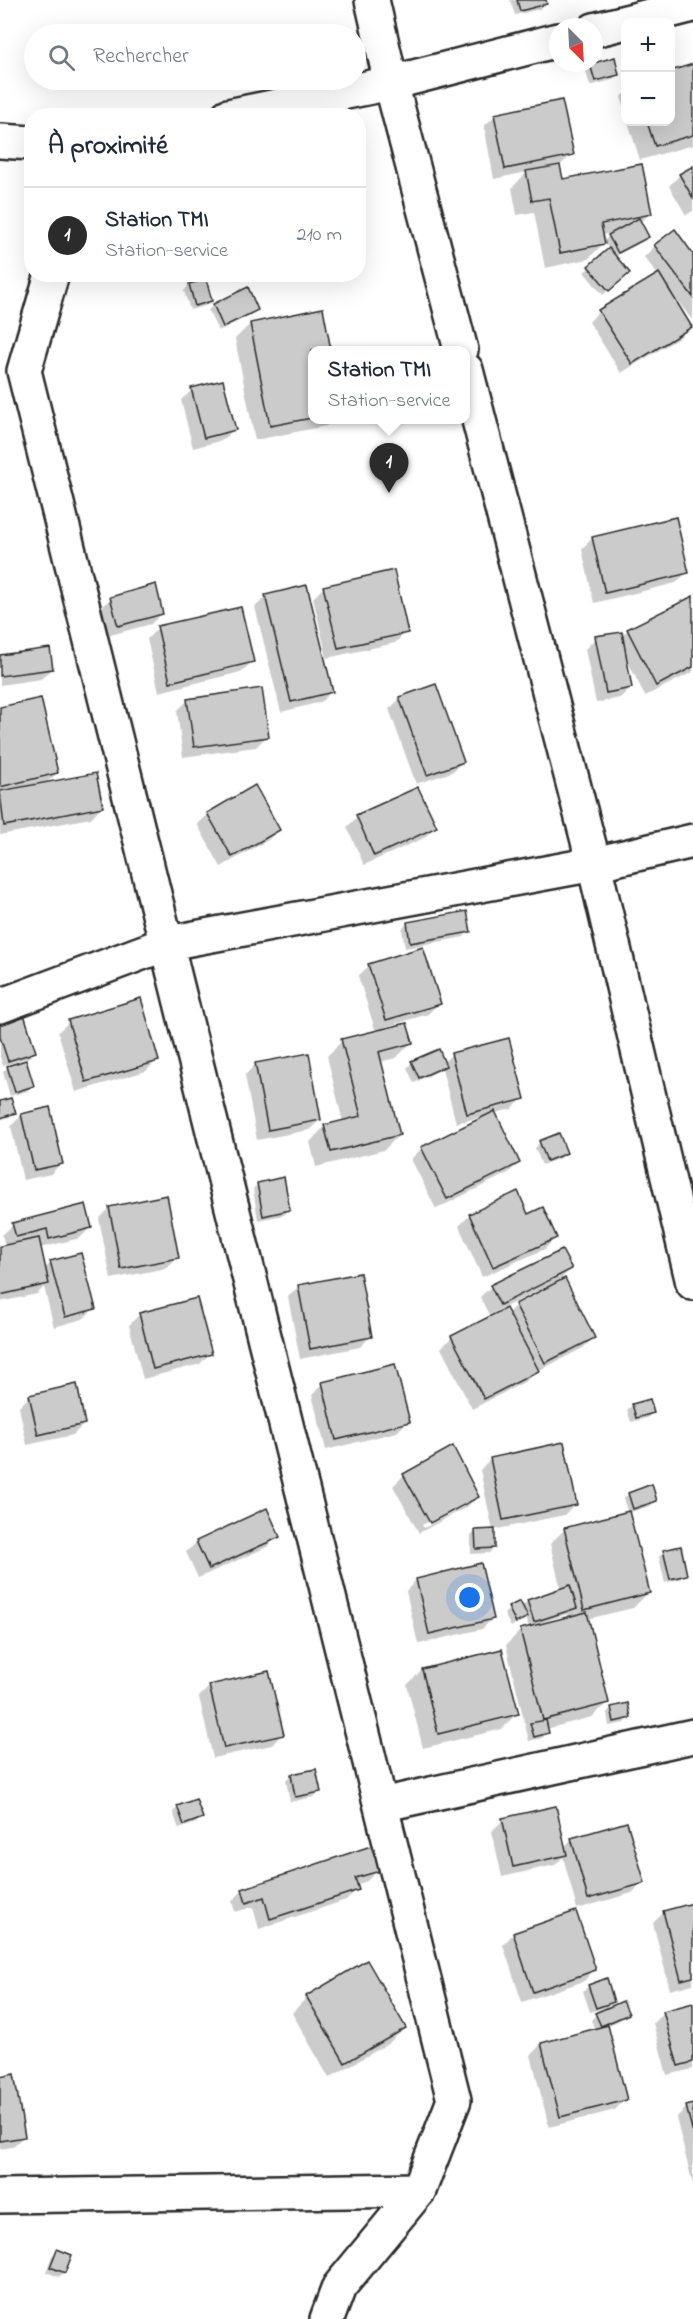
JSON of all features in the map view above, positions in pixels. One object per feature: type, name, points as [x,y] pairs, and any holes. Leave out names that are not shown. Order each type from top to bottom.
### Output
[{"type":"street","points":[[372,0],[459,346]]},
{"type":"street","points":[[603,28],[693,5]]},
{"type":"street","points":[[366,87],[549,42]]},
{"type":"street","points":[[266,108],[353,90]]},
{"type":"street","points":[[0,141],[24,142]]},
{"type":"street","points":[[50,282],[24,371],[454,2100],[419,2190],[339,2287],[327,2319]]},
{"type":"street","points":[[470,389],[594,864],[693,1283]]},
{"type":"street","points":[[0,1006],[168,943],[594,864],[693,841]]},
{"type":"street","points":[[381,1805],[693,1736]]},
{"type":"street","points":[[0,2196],[419,2190]]},
{"type":"building","points":[[517,0],[546,0],[547,4],[520,11]]},
{"type":"building","points":[[615,57],[619,75],[595,81],[592,72],[603,72],[603,60]]},
{"type":"building","points":[[693,64],[693,135],[655,146],[648,126],[675,126],[675,69]]},
{"type":"building","points":[[562,100],[574,155],[505,169],[494,114]]},
{"type":"building","points":[[642,164],[652,214],[601,224],[605,244],[560,253],[549,198],[532,201],[526,171],[560,165],[563,179]]},
{"type":"building","points":[[693,166],[693,198],[679,174]]},
{"type":"building","points":[[639,218],[649,237],[618,253],[608,235]]},
{"type":"building","points":[[675,229],[693,254],[693,297],[654,245]]},
{"type":"building","points":[[609,248],[630,273],[609,291],[588,266]]},
{"type":"building","points":[[659,273],[692,327],[632,364],[598,310]]},
{"type":"building","points":[[207,282],[212,301],[195,306],[189,284]]},
{"type":"building","points":[[248,287],[258,310],[223,327],[213,304]]},
{"type":"building","points":[[323,308],[330,346],[308,346],[308,419],[270,426],[250,323]]},
{"type":"building","points":[[223,380],[236,430],[204,438],[191,388]]},
{"type":"building","points":[[676,517],[689,573],[605,593],[592,537]]},
{"type":"building","points":[[394,570],[408,633],[338,648],[323,586]]},
{"type":"building","points":[[156,584],[163,614],[118,626],[110,597]]},
{"type":"building","points":[[307,585],[333,692],[291,702],[265,595]]},
{"type":"building","points":[[693,596],[693,667],[656,686],[627,629]]},
{"type":"building","points":[[241,607],[254,662],[170,682],[157,626]]},
{"type":"building","points":[[622,632],[632,688],[606,693],[595,636]]},
{"type":"building","points":[[50,648],[53,669],[0,676],[0,655]]},
{"type":"building","points":[[436,684],[464,762],[427,775],[399,697]]},
{"type":"building","points":[[262,688],[269,737],[194,747],[187,699]]},
{"type":"building","points":[[41,698],[58,773],[0,787],[0,707]]},
{"type":"building","points":[[96,773],[103,807],[4,826],[0,791]]},
{"type":"building","points":[[255,785],[280,830],[232,857],[207,813]]},
{"type":"building","points":[[418,787],[437,827],[374,856],[356,815]]},
{"type":"building","points":[[467,911],[471,932],[410,943],[407,922]]},
{"type":"building","points":[[423,947],[441,1004],[386,1020],[368,964]]},
{"type":"building","points":[[141,998],[159,1061],[86,1082],[68,1020]]},
{"type":"building","points":[[23,1011],[36,1052],[8,1061],[0,1037],[0,1019]]},
{"type":"building","points":[[407,1023],[413,1043],[379,1052],[400,1135],[331,1152],[324,1125],[361,1116],[341,1039]]},
{"type":"building","points":[[509,1038],[525,1099],[467,1114],[451,1053]]},
{"type":"building","points":[[439,1049],[446,1066],[419,1078],[411,1061]]},
{"type":"building","points":[[309,1053],[321,1120],[268,1130],[255,1063]]},
{"type":"building","points":[[26,1060],[34,1086],[15,1092],[7,1066]]},
{"type":"building","points":[[11,1098],[16,1113],[0,1118],[0,1101]]},
{"type":"building","points":[[50,1107],[63,1164],[34,1170],[21,1114]]},
{"type":"building","points":[[495,1111],[520,1163],[447,1199],[421,1147]]},
{"type":"building","points":[[559,1133],[567,1153],[547,1161],[539,1141]]},
{"type":"building","points":[[284,1177],[290,1210],[263,1216],[257,1183]]},
{"type":"building","points":[[518,1191],[528,1214],[543,1207],[557,1238],[493,1267],[469,1214]]},
{"type":"building","points":[[167,1195],[179,1258],[121,1269],[109,1207]]},
{"type":"building","points":[[86,1204],[92,1228],[49,1239],[47,1229],[16,1237],[12,1223]]},
{"type":"building","points":[[39,1238],[49,1284],[0,1295],[0,1246]]},
{"type":"building","points":[[562,1250],[572,1269],[500,1305],[490,1285]]},
{"type":"building","points":[[81,1253],[96,1309],[65,1317],[50,1261]]},
{"type":"building","points":[[360,1273],[372,1337],[310,1349],[298,1285]]},
{"type":"building","points":[[565,1278],[595,1338],[545,1363],[515,1304]]},
{"type":"building","points":[[197,1298],[212,1354],[153,1369],[139,1313]]},
{"type":"building","points":[[506,1308],[539,1371],[484,1399],[451,1336]]},
{"type":"building","points":[[395,1364],[410,1422],[336,1440],[322,1382]]},
{"type":"building","points":[[77,1384],[85,1424],[38,1435],[29,1395]]},
{"type":"building","points":[[650,1399],[654,1413],[636,1418],[632,1404]]},
{"type":"building","points":[[564,1442],[577,1505],[503,1520],[490,1458]]},
{"type":"building","points":[[453,1446],[479,1497],[430,1523],[403,1474]]},
{"type":"building","points":[[652,1484],[657,1501],[633,1509],[628,1493]]},
{"type":"building","points":[[267,1508],[280,1537],[209,1569],[196,1541]]},
{"type":"building","points":[[629,1511],[650,1593],[584,1610],[564,1528]]},
{"type":"building","points":[[495,1529],[495,1548],[476,1549],[475,1530]]},
{"type":"building","points":[[681,1546],[687,1575],[670,1579],[663,1550]]},
{"type":"building","points":[[481,1563],[494,1619],[429,1634],[416,1579]]},
{"type":"building","points":[[570,1585],[577,1608],[534,1622],[527,1600]]},
{"type":"building","points":[[520,1601],[528,1617],[516,1623],[508,1607]]},
{"type":"building","points":[[587,1612],[609,1703],[543,1720],[520,1629]]},
{"type":"building","points":[[502,1649],[519,1714],[438,1734],[422,1669]]},
{"type":"building","points":[[269,1671],[284,1735],[224,1748],[209,1685]]},
{"type":"building","points":[[628,1703],[631,1718],[614,1722],[611,1707]]},
{"type":"building","points":[[546,1720],[549,1733],[534,1737],[530,1723]]},
{"type":"building","points":[[316,1769],[321,1792],[295,1797],[291,1774]]},
{"type":"building","points":[[196,1799],[203,1818],[184,1825],[177,1806]]},
{"type":"building","points":[[556,1806],[567,1855],[513,1867],[502,1818]]},
{"type":"building","points":[[627,1822],[645,1883],[588,1899],[571,1838]]},
{"type":"building","points":[[371,1846],[380,1871],[355,1878],[359,1890],[270,1919],[264,1897],[246,1903],[242,1889]]},
{"type":"building","points":[[693,1903],[693,1977],[681,1980],[663,1911]]},
{"type":"building","points":[[576,1911],[596,1970],[533,1992],[513,1933]]},
{"type":"building","points":[[367,1960],[406,2028],[345,2063],[306,1996]]},
{"type":"building","points":[[607,1978],[614,2002],[596,2008],[588,1985]]},
{"type":"building","points":[[623,2001],[629,2014],[601,2026],[595,2013]]},
{"type":"building","points":[[693,2003],[693,2062],[678,2066],[663,2011]]},
{"type":"building","points":[[608,2025],[627,2100],[560,2117],[541,2043]]},
{"type":"building","points":[[14,2074],[25,2137],[0,2141],[0,2077]]},
{"type":"building","points":[[693,2104],[693,2133],[686,2106]]},
{"type":"building","points":[[57,2249],[72,2255],[65,2273],[50,2267]]},
{"type":"place","name":"Station TMI","points":[[389,493]]}]
